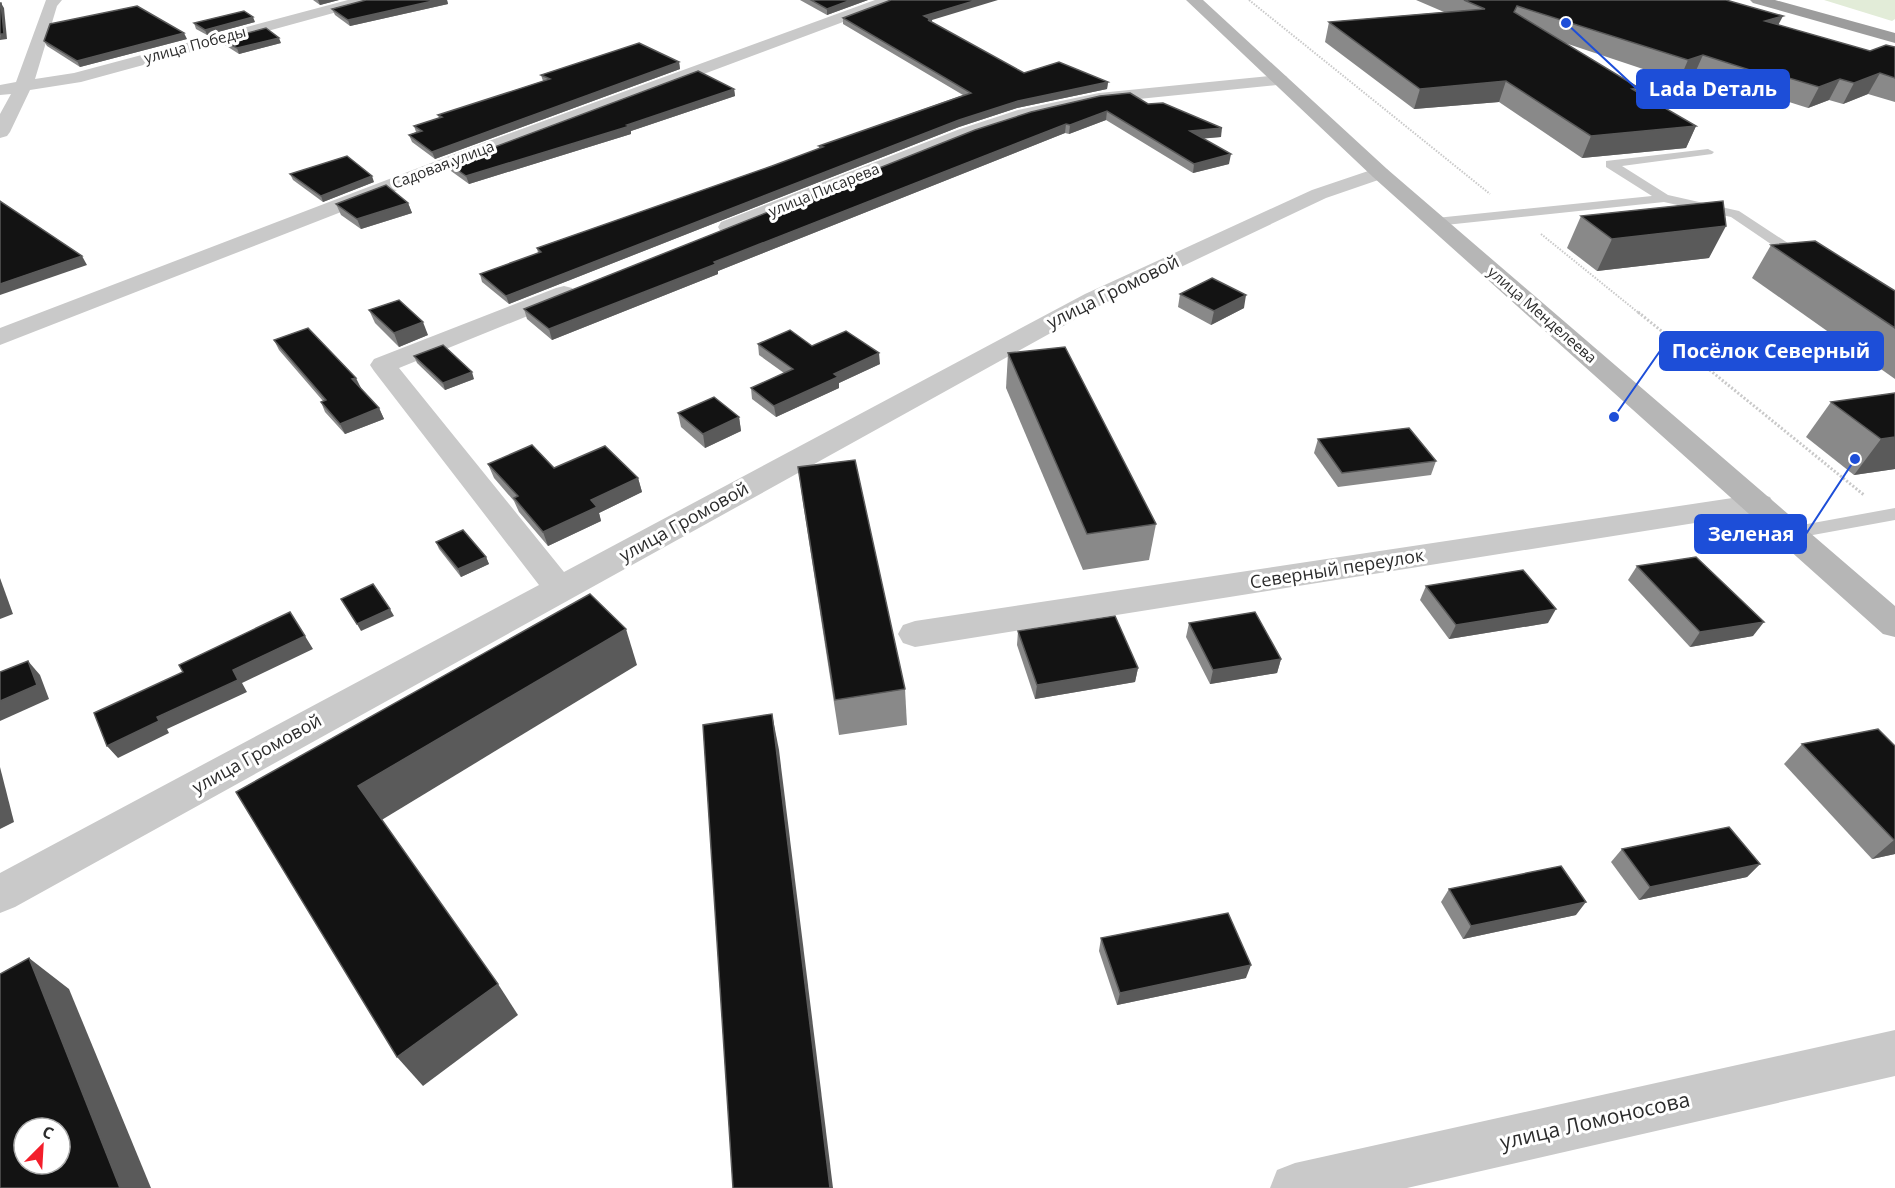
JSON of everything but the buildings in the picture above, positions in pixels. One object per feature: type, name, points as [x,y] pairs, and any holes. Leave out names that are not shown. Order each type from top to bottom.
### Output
[{"type":"highway","points":[[1758,0],[1895,38]]},
{"type":"main road","name":"улица Менделеева","points":[[1194,0],[1380,173],[1895,625]]},
{"type":"street","points":[[0,132],[24,85],[50,5],[54,0]]},
{"type":"street","name":"улица Победы","points":[[0,90],[75,78],[365,0]]},
{"type":"street","name":"Садовая улица","points":[[0,337],[493,146],[890,0]]},
{"type":"street","name":"улица Писарева","points":[[714,234],[967,133],[1025,114],[1099,98],[1280,80]]},
{"type":"street","name":"улица Громовой","points":[[0,894],[1094,299],[1319,194],[1380,173]]},
{"type":"street","points":[[560,589],[383,365],[581,286]]},
{"type":"street","name":"Северный переулок","points":[[915,634],[1759,504]]},
{"type":"street","name":"улица Ломоносова","points":[[1295,1188],[1895,1053]]},
{"type":"lane","points":[[1664,198],[1610,164],[1708,152]]},
{"type":"lane","points":[[1436,222],[1664,198],[1735,214],[1810,265]]},
{"type":"lane","points":[[1791,532],[1892,514]]},
{"type":"path","points":[[1249,0],[1892,514]]},
{"type":"green space","points":[[1824,0],[1895,0],[1895,19],[1892,21]]},
{"type":"place","name":"Lada Dеталь","points":[[1566,23]]},
{"type":"place","name":"Посёлок Северный","points":[[1614,417]]},
{"type":"place","name":"Зеленая","points":[[1855,459]]}]
